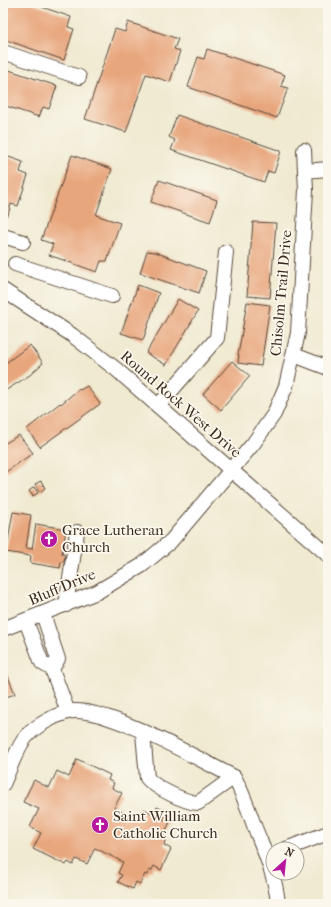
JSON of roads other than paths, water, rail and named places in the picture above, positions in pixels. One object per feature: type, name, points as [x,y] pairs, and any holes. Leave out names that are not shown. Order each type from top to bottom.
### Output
[{"type":"street","points":[[3,52],[79,77]]},
{"type":"street","name":"Chisolm Trail Drive","points":[[230,468],[253,444],[274,414],[286,386],[294,355],[298,333],[306,190],[304,150]]},
{"type":"street","points":[[305,171],[328,169]]},
{"type":"street","points":[[3,236],[23,242]]},
{"type":"street","points":[[158,406],[217,338],[226,252]]},
{"type":"street","points":[[15,264],[112,296]]},
{"type":"street","name":"Round Rock West Drive","points":[[3,290],[72,335],[117,370],[328,555]]},
{"type":"street","points":[[294,355],[328,368]]},
{"type":"street","name":"Bluff Drive","points":[[3,629],[98,592],[145,563],[171,541],[230,468]]},
{"type":"street","points":[[66,605],[77,532]]},
{"type":"street","points":[[43,614],[58,659],[52,669]]},
{"type":"street","points":[[26,621],[42,663],[52,669],[68,712]]},
{"type":"street","points":[[3,784],[24,738],[34,729],[68,712],[100,714],[116,720],[234,777],[265,844]]},
{"type":"street","points":[[143,733],[147,778],[151,783],[170,793],[190,802],[198,803],[234,777]]},
{"type":"street","points":[[305,842],[328,833]]},
{"type":"street","points":[[275,881],[278,904]]},
{"type":"place","name":"Grace Lutheran Church","points":[[49,539]]},
{"type":"place","name":"Saint William Catholic Church","points":[[100,825]]}]
